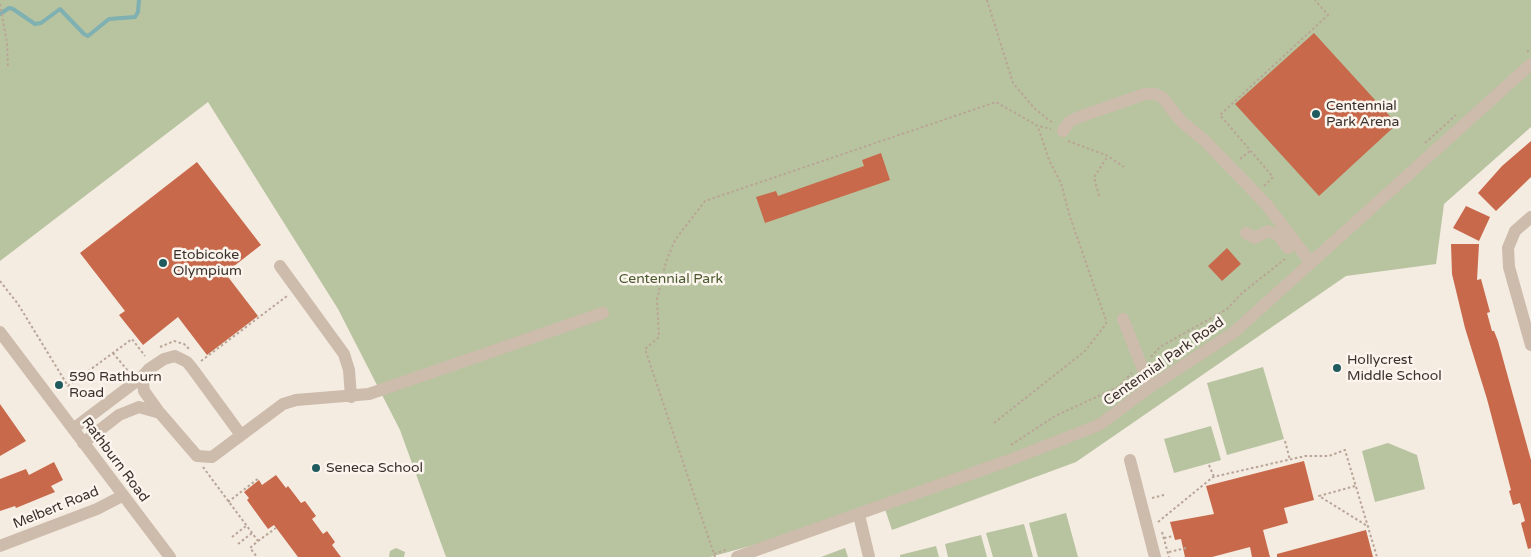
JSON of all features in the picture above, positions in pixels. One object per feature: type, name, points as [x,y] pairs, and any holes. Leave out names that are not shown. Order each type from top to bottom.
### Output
[{"type":"street","name":"Centennial Park Road","points":[[741,556],[1076,436],[1099,425],[1150,386],[1233,333],[1531,64]]},
{"type":"street","points":[[1063,135],[1069,122],[1079,117],[1145,94],[1155,94],[1162,97],[1181,121],[1204,140],[1256,193],[1309,265]]},
{"type":"street","points":[[1246,233],[1255,238],[1268,231],[1270,211]]},
{"type":"street","points":[[1531,217],[1515,231],[1508,248],[1509,267],[1531,345]]},
{"type":"street","points":[[1268,231],[1278,236],[1309,265]]},
{"type":"street","points":[[280,266],[344,354],[349,370],[351,397]]},
{"type":"street","points":[[138,372],[144,390],[160,413],[192,453],[201,458],[216,455],[283,404],[296,400],[351,397],[369,394],[603,313]]},
{"type":"street","points":[[1123,319],[1150,386]]},
{"type":"street","name":"Rathburn Road","points":[[0,332],[122,496],[170,557]]},
{"type":"street","points":[[73,429],[138,372],[148,369],[164,359],[181,357],[192,368],[241,435]]},
{"type":"street","points":[[83,444],[127,410],[139,407],[160,413]]},
{"type":"street","points":[[1130,460],[1155,557]]},
{"type":"street","name":"Melbert Road","points":[[0,546],[97,509],[122,496]]},
{"type":"street","points":[[858,515],[870,557]]},
{"type":"path","points":[[988,0],[1013,83],[1034,108],[1063,135]]},
{"type":"path","points":[[1256,193],[1274,177],[1220,115],[1328,15],[1315,0]]},
{"type":"path","points":[[0,4],[5,25],[8,68]]},
{"type":"path","points":[[715,557],[645,349],[659,337],[657,299],[666,262],[675,240],[705,201],[996,102],[1043,128],[1108,156],[1124,167]]},
{"type":"path","points":[[994,423],[1085,351],[1106,324],[1060,183],[1038,127]]},
{"type":"path","points":[[1099,196],[1094,177],[1108,156]]},
{"type":"path","points":[[0,281],[18,304],[68,386],[132,339],[146,358],[140,362]]},
{"type":"path","points":[[199,362],[297,288]]},
{"type":"path","points":[[113,353],[127,372],[138,372]]},
{"type":"path","points":[[1285,441],[1290,460]]},
{"type":"path","points":[[1148,529],[1214,477],[1305,456],[1329,456],[1345,450],[1355,486],[1370,527],[1377,557]]},
{"type":"path","points":[[1209,465],[1214,477]]},
{"type":"path","points":[[204,470],[258,541]]},
{"type":"path","points":[[228,502],[259,478]]},
{"type":"path","points":[[1355,486],[1319,496],[1370,527]]},
{"type":"path","points":[[1154,506],[1152,498],[1164,495]]},
{"type":"path","points":[[1157,513],[1169,557]]},
{"type":"path","points":[[232,537],[246,526]]},
{"type":"path","points":[[257,557],[250,548],[276,528]]},
{"type":"path","points":[[238,544],[252,533]]},
{"type":"path","points":[[1164,538],[1173,536]]},
{"type":"path","points":[[1168,552],[1186,548]]},
{"type":"green space","name":"Centennial Park","points":[[0,0],[1531,0],[1531,127],[1444,204],[1436,264],[1346,276],[1076,462],[892,530],[885,509],[710,557],[446,557],[400,430],[338,309],[208,102],[0,261]]},
{"type":"green space","points":[[1263,367],[1284,439],[1227,455],[1207,383]]},
{"type":"green space","points":[[1211,426],[1221,460],[1174,473],[1164,439]]},
{"type":"green space","points":[[1388,443],[1417,455],[1425,489],[1375,502],[1362,451]]},
{"type":"green space","points":[[1066,513],[1078,557],[1038,557],[1029,523]]},
{"type":"green space","points":[[1024,524],[1033,557],[993,557],[986,533]]},
{"type":"green space","points":[[981,535],[987,557],[948,557],[945,544]]},
{"type":"green space","points":[[936,546],[939,557],[900,557],[900,555]]},
{"type":"green space","points":[[396,548],[405,552],[404,557],[389,557],[390,551]]},
{"type":"green space","points":[[845,548],[848,557],[821,557]]},
{"type":"building","name":"Centennial Park Arena","points":[[1314,33],[1397,124],[1319,196],[1235,104]]},
{"type":"building","points":[[1531,141],[1531,177],[1496,211],[1478,193],[1502,166]]},
{"type":"building","points":[[881,153],[890,180],[765,223],[756,197],[776,191],[778,196],[864,166],[862,160]]},
{"type":"building","name":"Etobicoke Olympium","points":[[197,162],[261,245],[225,273],[258,316],[207,355],[178,317],[143,345],[119,315],[125,311],[80,253]]},
{"type":"building","points":[[1466,206],[1490,217],[1479,241],[1453,228]]},
{"type":"building","points":[[1451,244],[1479,244],[1477,280],[1481,279],[1490,312],[1487,313],[1492,331],[1494,331],[1498,341],[1531,460],[1531,548],[1528,549],[1521,523],[1525,521],[1520,503],[1513,505],[1509,491],[1511,490],[1487,399],[1465,328],[1452,274]]},
{"type":"building","points":[[1227,248],[1241,264],[1222,281],[1208,266]]},
{"type":"building","points":[[0,404],[26,441],[0,456]]},
{"type":"building","points":[[1304,461],[1314,500],[1284,508],[1288,523],[1263,530],[1270,557],[1252,557],[1250,547],[1212,557],[1185,557],[1181,539],[1175,540],[1170,522],[1214,514],[1206,486]]},
{"type":"building","points":[[54,462],[63,480],[51,486],[55,492],[16,508],[15,506],[0,511],[0,479],[26,469],[29,475]]},
{"type":"building","points":[[276,475],[286,488],[288,486],[301,503],[305,501],[316,516],[312,519],[323,534],[327,531],[335,542],[332,545],[341,557],[298,557],[274,525],[268,529],[247,500],[249,498],[244,492],[259,480],[262,485]]},
{"type":"building","points":[[1366,530],[1373,557],[1277,557],[1277,554]]},
{"type":"waterway","points":[[0,14],[9,8],[13,9],[35,24],[41,23],[60,9],[88,36],[109,19],[135,17],[138,12],[139,0]]},
{"type":"place","name":"Centennial Park Arena","points":[[1316,114]]},
{"type":"place","name":"Etobicoke Olympium","points":[[163,263]]},
{"type":"place","name":"Hollycrest Middle School","points":[[1337,368]]},
{"type":"place","name":"590 Rathburn Road","points":[[59,385]]},
{"type":"place","name":"Seneca School","points":[[316,468]]}]
